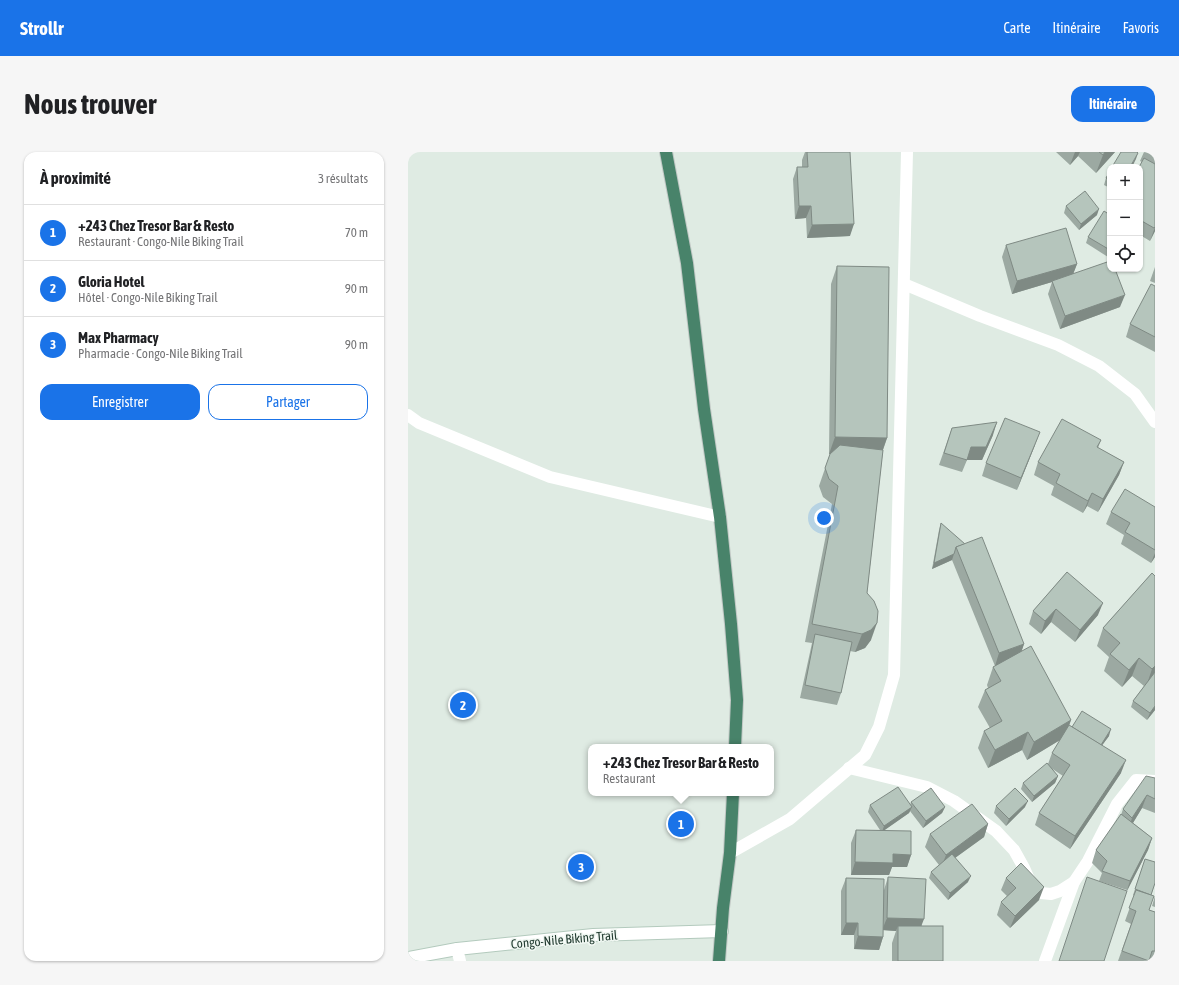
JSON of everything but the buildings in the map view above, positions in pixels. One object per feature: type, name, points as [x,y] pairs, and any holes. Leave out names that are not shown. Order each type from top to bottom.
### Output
[{"type":"highway","points":[[666,152],[687,263],[703,401],[720,517],[732,624],[737,700],[735,744]]},
{"type":"highway","points":[[719,961],[730,853],[733,796]]},
{"type":"street","points":[[730,853],[790,819],[865,755],[879,727],[894,675],[907,152]]},
{"type":"street","points":[[904,284],[980,316],[1058,345],[1099,366],[1135,394],[1155,422]]},
{"type":"street","points":[[408,415],[419,423],[550,477],[720,517]]},
{"type":"street","points":[[849,768],[927,787],[954,801],[996,831],[1014,850],[1031,884],[1041,893],[1051,894],[1060,891],[1074,882]]},
{"type":"street","points":[[1045,961],[1074,882],[1088,861],[1117,804],[1136,780],[1155,781]]},
{"type":"street","name":"Congo-Nile Biking Trail","points":[[408,958],[457,949],[593,935],[722,931]]},
{"type":"street","points":[[457,949],[460,961]]},
{"type":"place","name":"Gloria Hotel","points":[[463,705]]},
{"type":"place","name":"+243 Chez Tresor Bar & Resto","points":[[681,824]]},
{"type":"place","name":"Max Pharmacy","points":[[581,867]]}]
